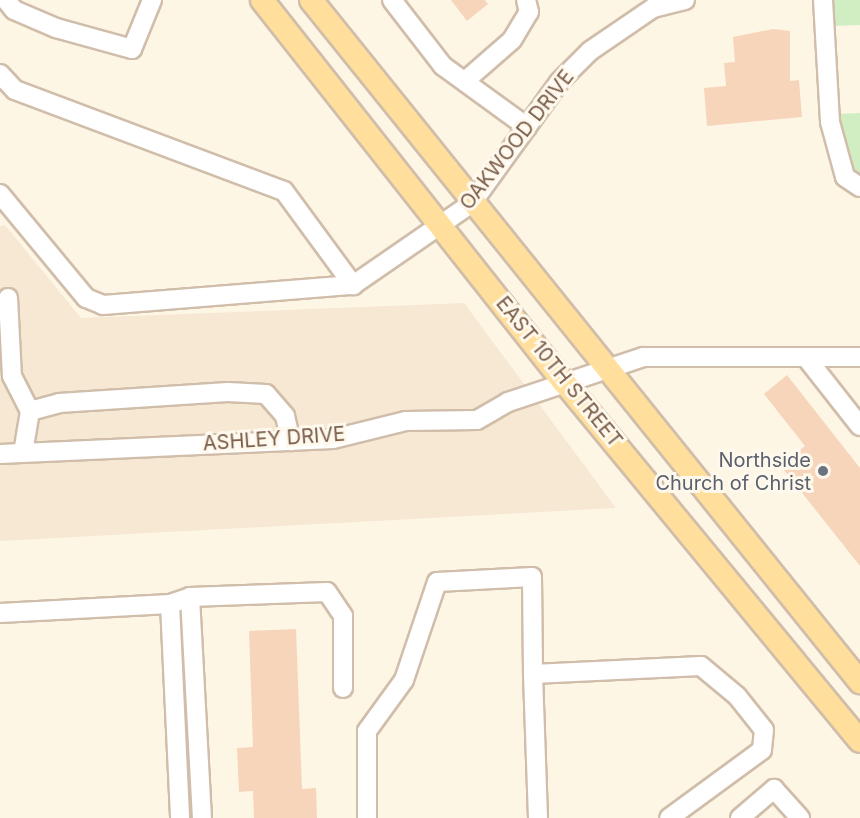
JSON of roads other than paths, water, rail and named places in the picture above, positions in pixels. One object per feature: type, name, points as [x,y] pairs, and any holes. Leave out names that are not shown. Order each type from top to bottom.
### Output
[{"type":"main road","name":"EAST 10TH STREET","points":[[262,0],[564,382],[860,741]]},
{"type":"main road","name":"EAST 10TH STREET","points":[[311,0],[860,682]]},
{"type":"street","points":[[6,0],[14,10],[56,28],[132,49],[152,0]]},
{"type":"street","points":[[392,0],[443,66],[527,127]]},
{"type":"street","points":[[465,81],[512,40],[529,12],[526,0]]},
{"type":"street","name":"OAKWOOD DRIVE","points":[[353,285],[442,228],[472,202],[527,127],[590,51],[653,8],[685,0]]},
{"type":"street","points":[[823,0],[830,122],[845,177],[860,187]]},
{"type":"street","points":[[0,75],[15,90],[284,191],[353,285]]},
{"type":"street","points":[[0,194],[86,298],[103,304],[353,285]]},
{"type":"street","points":[[8,298],[12,375],[30,411],[23,453]]},
{"type":"street","name":"ASHLEY DRIVE","points":[[0,454],[333,439],[406,421],[477,420],[508,402],[564,382],[609,371],[643,357],[858,361]]},
{"type":"street","points":[[808,360],[860,426]]},
{"type":"street","points":[[30,411],[59,403],[266,394],[285,416],[291,441]]},
{"type":"street","points":[[366,818],[367,731],[404,680],[436,582],[532,577],[538,818]]},
{"type":"street","points":[[0,613],[170,604],[190,597],[327,592],[343,616],[343,688]]},
{"type":"street","points":[[190,597],[202,818]]},
{"type":"street","points":[[170,604],[180,818]]},
{"type":"street","points":[[533,674],[701,666],[737,696],[765,730],[762,750],[669,818]]},
{"type":"street","points":[[740,818],[774,789],[800,818]]},
{"type":"place","name":"Northside Church of Christ","points":[[823,471]]}]
